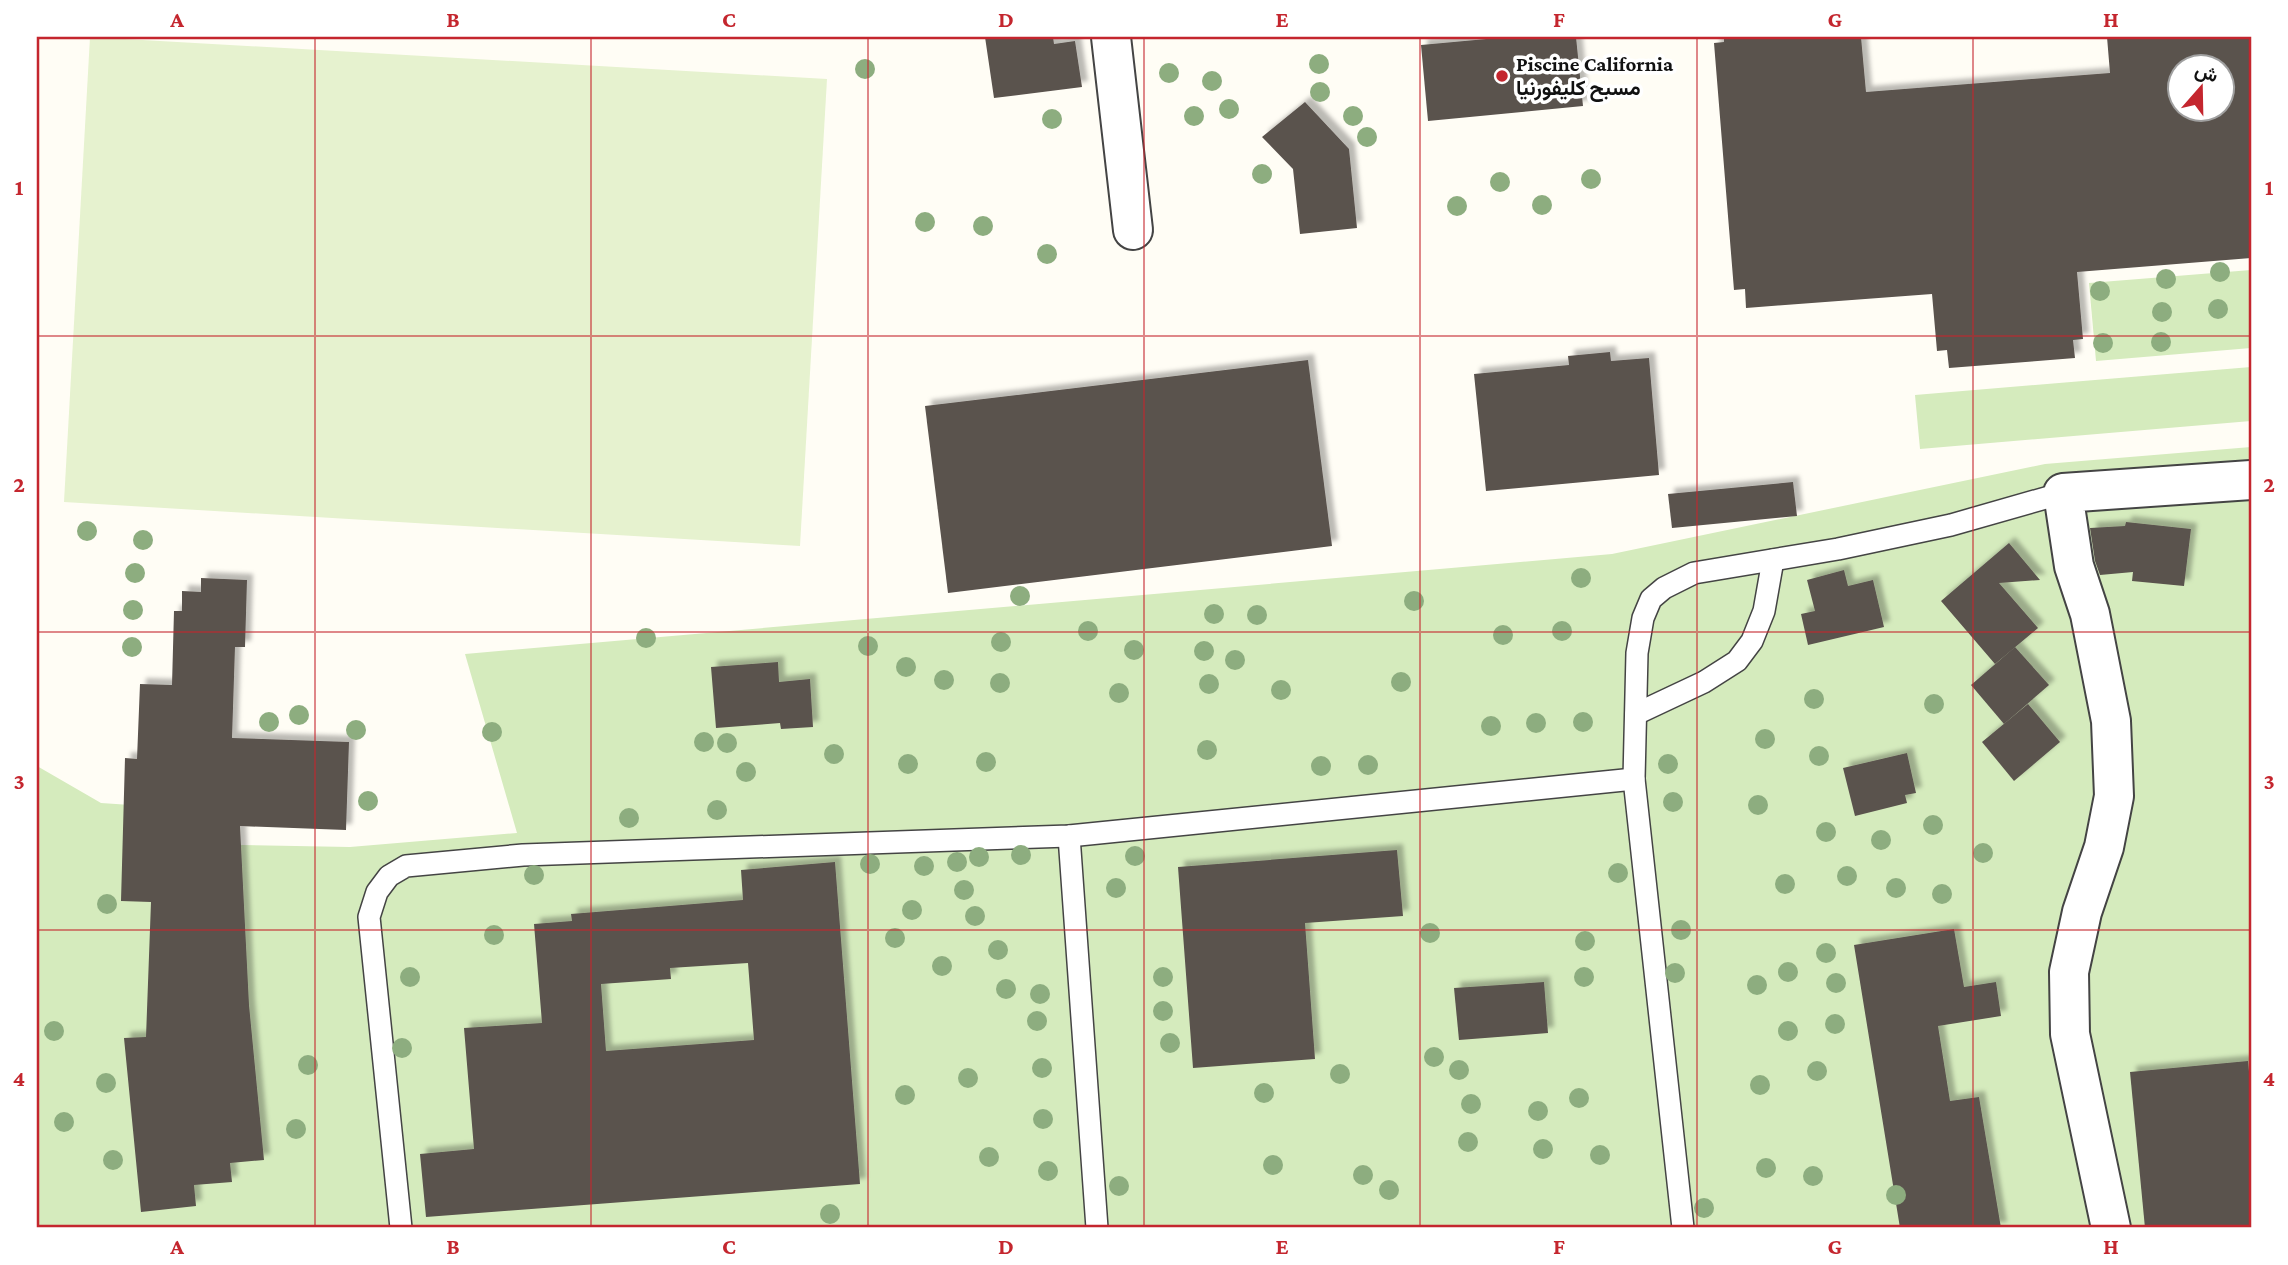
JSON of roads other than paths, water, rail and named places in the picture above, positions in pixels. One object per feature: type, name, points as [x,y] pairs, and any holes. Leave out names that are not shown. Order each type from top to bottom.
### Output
[{"type":"street","points":[[1111,37],[1133,230]]},
{"type":"street","points":[[2111,1228],[2070,1034],[2069,972],[2082,912],[2105,847],[2114,796],[2111,721],[2090,614],[2074,566],[2063,492],[2251,480]]},
{"type":"lane","points":[[1683,1228],[1634,779],[1637,653],[1643,618],[1651,599],[1664,588],[1694,573],[1838,550],[1951,525],[2063,492]]},
{"type":"lane","points":[[1636,714],[1704,682],[1737,661],[1752,641],[1764,611],[1773,560]]},
{"type":"lane","points":[[401,1228],[369,917],[377,892],[389,876],[406,866],[523,855],[1069,836],[1634,779]]},
{"type":"lane","points":[[1069,836],[1097,1228]]},
{"type":"place","name":"Piscine California مسبح كليفورنيا","points":[[1502,76]]}]
